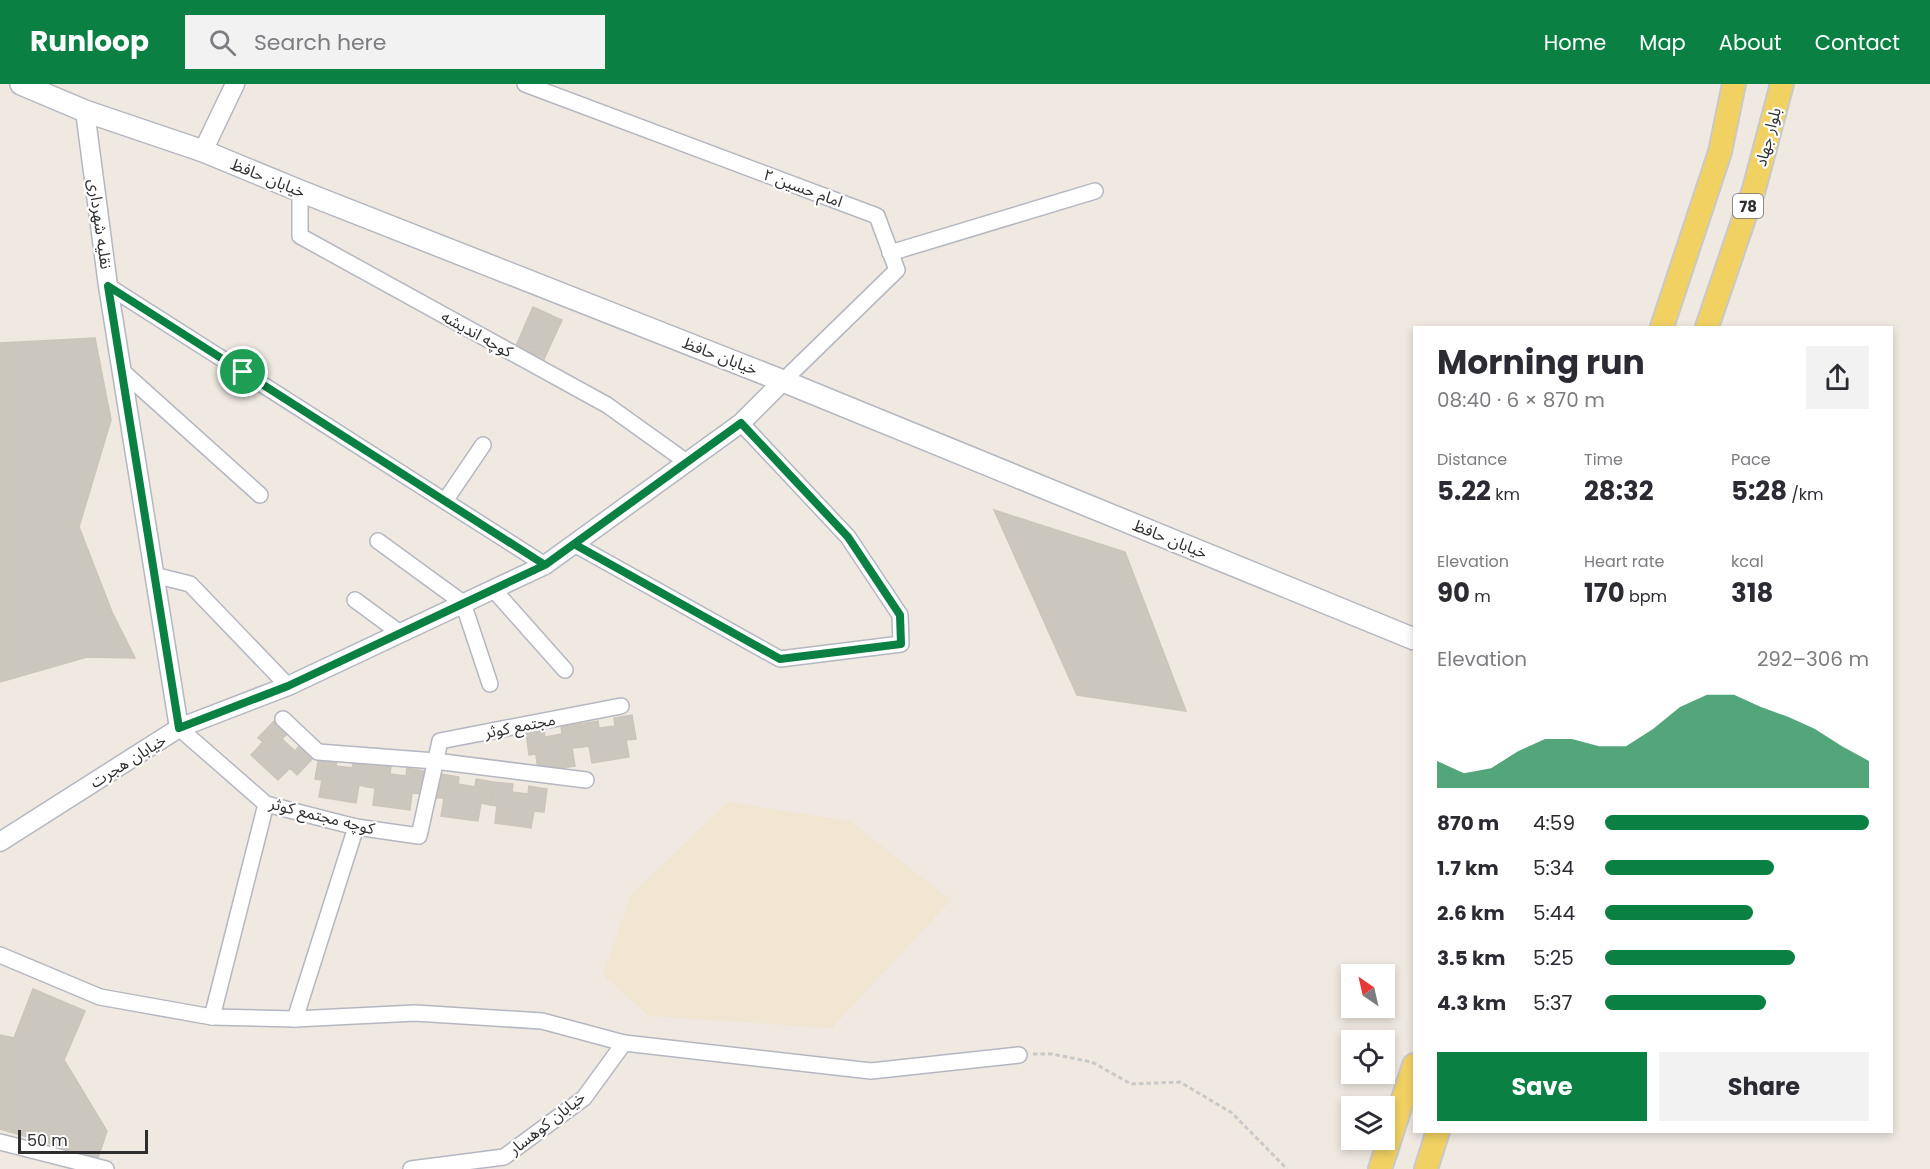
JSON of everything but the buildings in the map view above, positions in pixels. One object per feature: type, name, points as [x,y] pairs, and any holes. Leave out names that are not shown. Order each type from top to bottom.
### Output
[{"type":"main road","name":"خیابان حافظ","points":[[21,84],[85,111],[203,151],[783,381],[1413,639]]},
{"type":"main road","points":[[1662,326],[1720,152],[1734,84]]},
{"type":"main road","name":"بلوار جهاد","points":[[1707,326],[1754,189],[1782,84]]},
{"type":"main road","points":[[1380,1169],[1413,1068]]},
{"type":"main road","points":[[1426,1169],[1437,1133]]},
{"type":"street","points":[[203,151],[235,84]]},
{"type":"street","name":"امام حسین ۲","points":[[525,84],[878,216],[897,270],[783,381]]},
{"type":"street","name":"نقلیه شهرداری","points":[[85,111],[108,286],[179,728]]},
{"type":"street","name":"کوچه اندیشه","points":[[300,191],[300,236],[607,405],[688,463]]},
{"type":"street","points":[[890,253],[1095,191]]},
{"type":"street","points":[[108,286],[545,565]]},
{"type":"street","points":[[122,370],[260,495]]},
{"type":"street","name":"خیابان هجرت","points":[[0,842],[179,728],[288,686],[545,565],[741,423],[783,381]]},
{"type":"street","points":[[574,544],[780,659],[901,644],[900,615],[848,537],[741,423]]},
{"type":"street","points":[[445,501],[483,446]]},
{"type":"street","points":[[378,541],[463,603],[490,684]]},
{"type":"street","points":[[154,575],[190,584],[288,686]]},
{"type":"street","points":[[493,589],[565,670]]},
{"type":"street","points":[[355,600],[400,633]]},
{"type":"street","name":"مجتمع کوثر","points":[[419,836],[440,741],[621,706]]},
{"type":"street","points":[[283,719],[318,752],[435,761],[586,780]]},
{"type":"street","name":"کوچه مجتمع کوثر","points":[[179,728],[266,804],[356,827],[419,836]]},
{"type":"street","points":[[212,1017],[266,804]]},
{"type":"street","points":[[295,1019],[356,827]]},
{"type":"street","points":[[0,955],[100,997],[212,1017],[295,1019],[415,1013],[542,1021],[624,1043],[871,1071],[1019,1055]]},
{"type":"street","name":"خیابان کوهسار","points":[[411,1169],[504,1157],[584,1098],[624,1043]]},
{"type":"street","points":[[0,1142],[106,1169]]},
{"type":"path","points":[[1019,1055],[1052,1054],[1092,1062],[1131,1083],[1180,1082],[1232,1113],[1287,1169]]},
{"type":"shaded area","points":[[728,802],[850,821],[951,900],[832,1028],[649,1016],[603,975],[631,895]]},
{"type":"route","points":[[243,372],[108,286],[179,728],[288,686],[545,565],[741,423],[848,537],[900,615],[901,644],[780,659],[574,544],[545,565],[243,372]]}]
